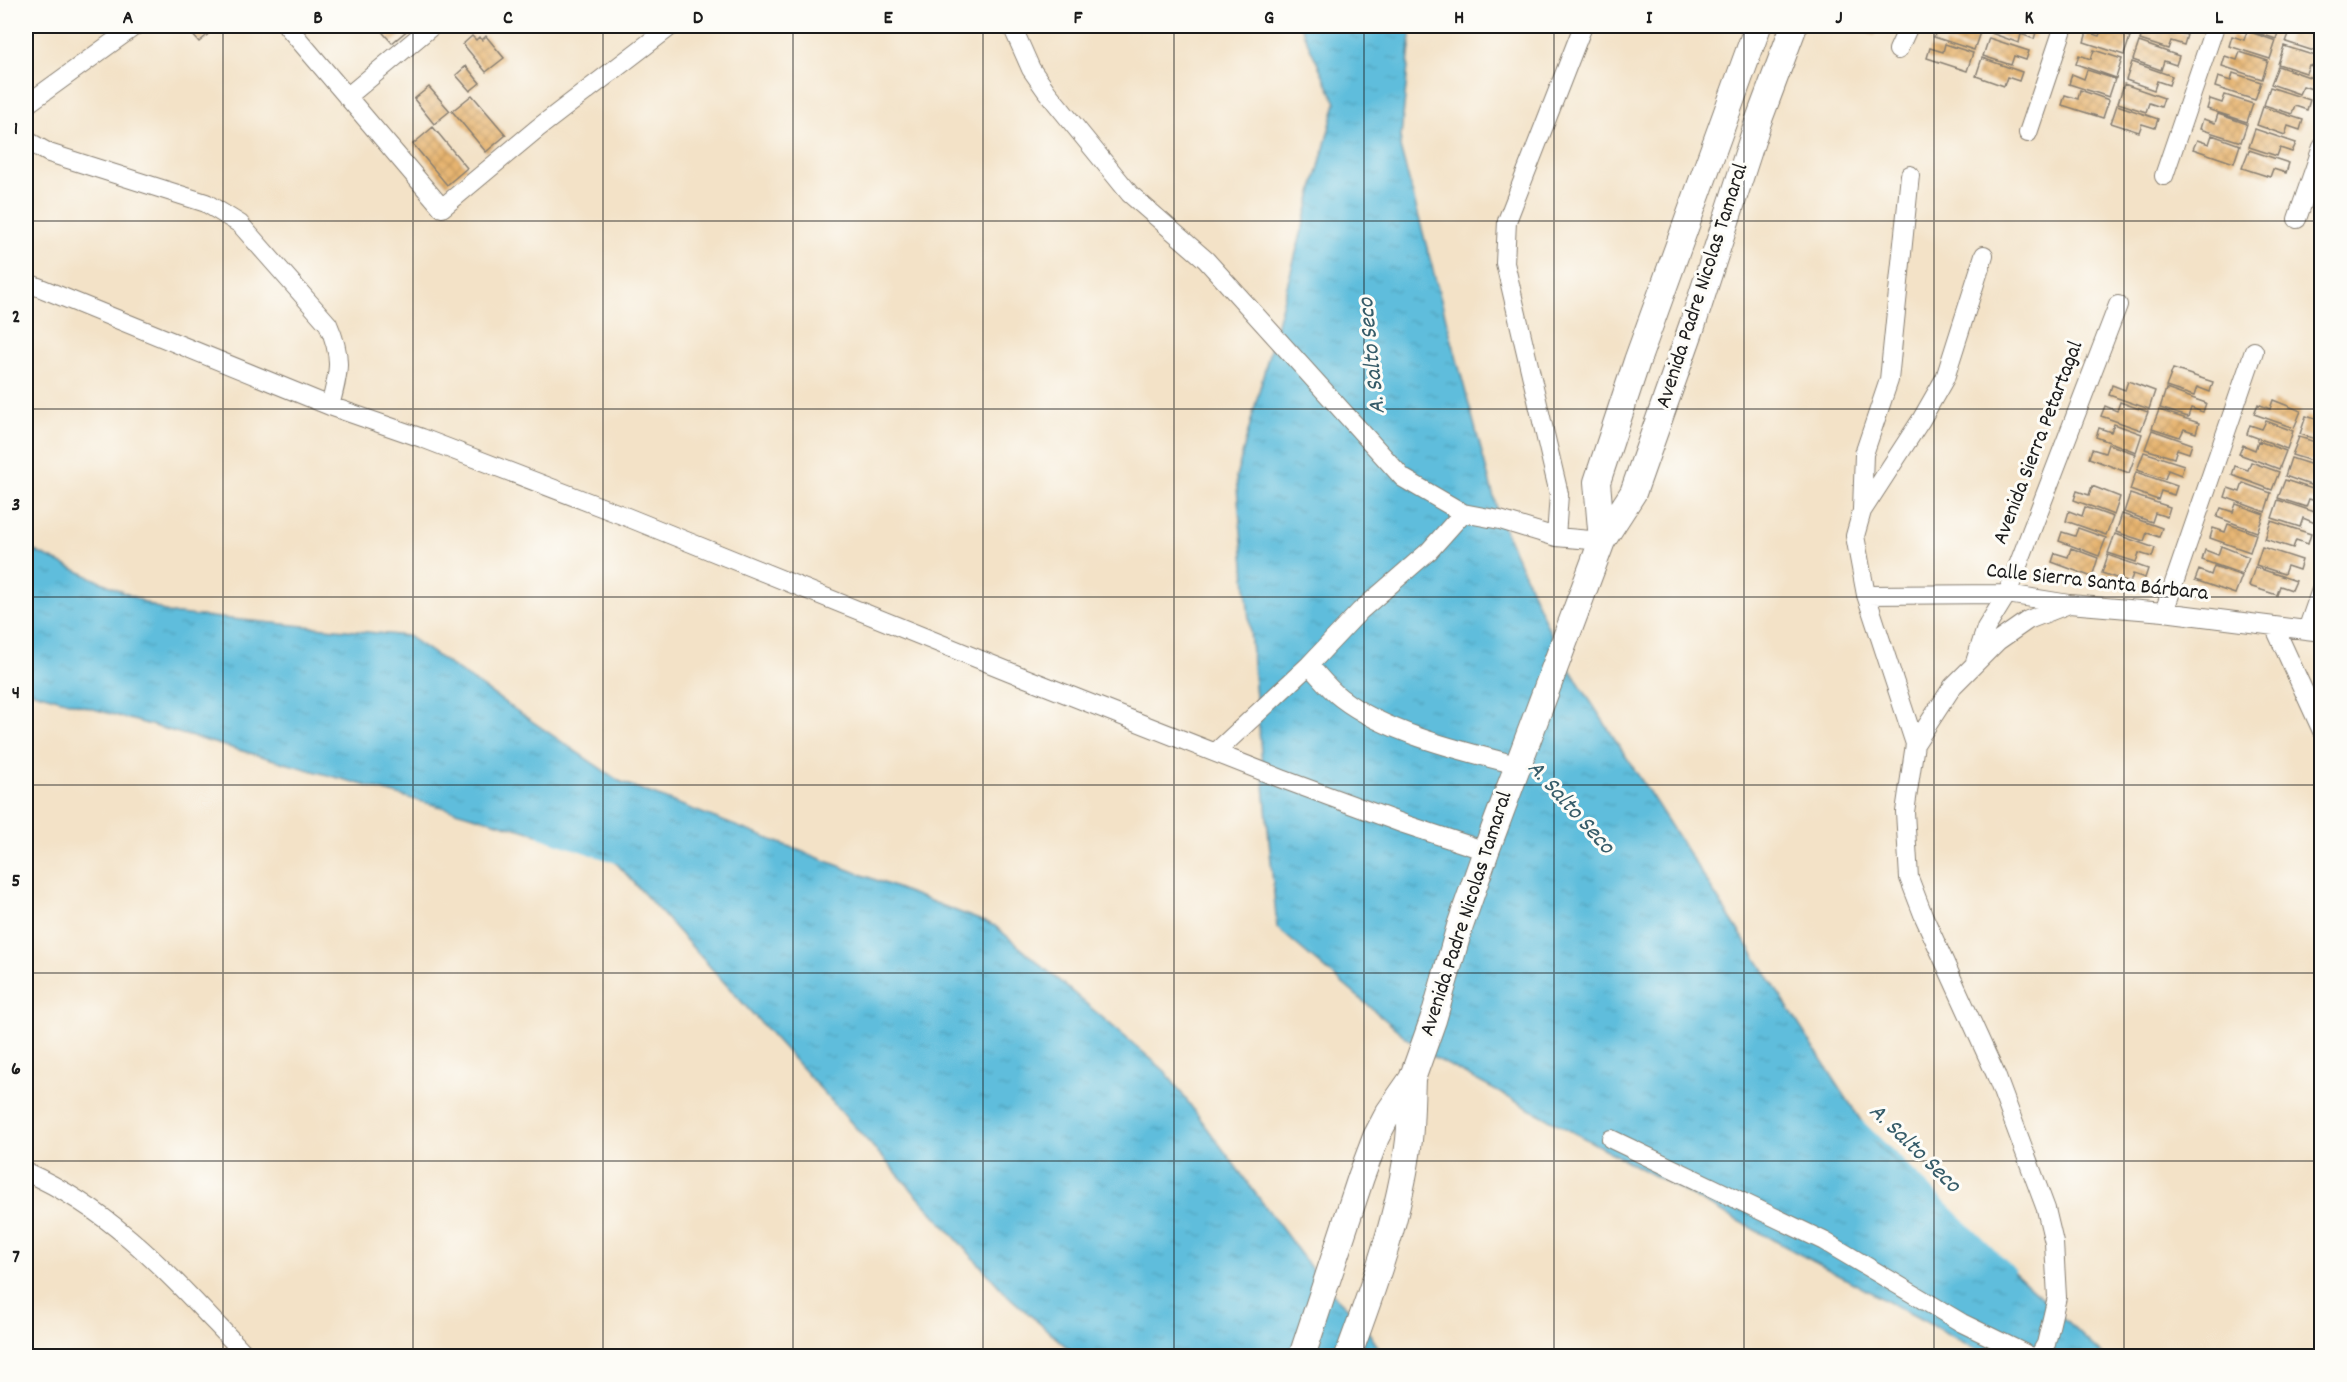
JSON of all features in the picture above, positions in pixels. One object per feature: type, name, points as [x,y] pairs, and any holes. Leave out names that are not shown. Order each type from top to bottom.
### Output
[{"type":"street","points":[[26,105],[135,26]]},
{"type":"street","points":[[286,26],[442,208],[538,128],[671,26]]},
{"type":"street","points":[[347,97],[432,26]]},
{"type":"street","points":[[1012,26],[1031,69],[1047,93],[1130,194],[1206,260],[1403,478],[1463,513],[1500,520],[1556,537],[1602,541]]},
{"type":"street","points":[[1556,537],[1559,494],[1505,263],[1507,221],[1583,26]]},
{"type":"street","name":"Avenida Padre Nicolas Tamaral","points":[[1602,541],[1597,482],[1686,222],[1758,26]]},
{"type":"street","name":"Avenida Padre Nicolas Tamaral","points":[[1412,1079],[1460,926],[1517,765],[1602,541],[1633,494],[1692,326],[1758,122],[1794,26]]},
{"type":"street","points":[[1898,50],[1909,26]]},
{"type":"street","points":[[2028,133],[2064,26]]},
{"type":"street","points":[[2164,176],[2215,26]]},
{"type":"street","points":[[26,140],[49,153],[206,203],[240,224],[328,324],[336,341],[339,372],[330,406]]},
{"type":"street","points":[[2297,219],[2322,147]]},
{"type":"street","points":[[1910,175],[1889,380],[1864,454],[1862,511],[1855,536],[1866,595],[1915,744]]},
{"type":"street","points":[[1686,222],[1720,234]]},
{"type":"street","points":[[1862,511],[1946,378],[1984,255]]},
{"type":"street","points":[[26,282],[330,406],[422,438],[627,517],[1018,675],[1404,824],[1486,851]]},
{"type":"street","name":"Avenida Sierra Petartagal","points":[[1974,664],[1986,628],[2007,594],[2118,305]]},
{"type":"street","points":[[2164,612],[2254,351]]},
{"type":"street","points":[[1216,752],[1309,665],[1360,611],[1429,551],[1463,513]]},
{"type":"street","points":[[2314,631],[2322,587]]},
{"type":"street","name":"Calle Sierra Santa Bárbara","points":[[1866,595],[2007,594],[2069,604],[2164,612],[2314,631]]},
{"type":"street","points":[[2039,1356],[2046,1344],[2057,1297],[2054,1243],[2046,1209],[1996,1074],[1924,917],[1909,878],[1905,812],[1915,744],[1953,686],[1998,641],[2028,620],[2069,604]]},
{"type":"street","points":[[2274,626],[2322,731]]},
{"type":"street","points":[[1309,665],[1341,698],[1368,714],[1407,732],[1517,765]]},
{"type":"street","points":[[1302,1356],[1376,1137],[1389,1112],[1412,1079]]},
{"type":"street","points":[[1348,1356],[1383,1255],[1400,1194],[1409,1138],[1412,1079]]},
{"type":"street","points":[[1611,1139],[1824,1241],[1962,1323],[2030,1356]]},
{"type":"street","points":[[26,1172],[47,1181],[95,1210],[136,1242],[247,1356]]},
{"type":"water","points":[[1300,26],[1412,26],[1400,147],[1500,520],[1560,654],[1876,1144],[2104,1356],[1989,1356],[1422,1051],[1277,928],[1236,477],[1336,103]]},
{"type":"water","points":[[26,547],[168,613],[408,636],[619,781],[995,926],[1165,1071],[1325,1287],[1361,1321],[1384,1356],[1077,1356],[1007,1295],[608,854],[26,690]]},
{"type":"building","points":[[185,26],[207,26],[212,31],[199,42]]},
{"type":"building","points":[[377,26],[407,26],[410,28],[392,43]]},
{"type":"building","points":[[1845,26],[1892,26],[1890,31],[1878,27],[1875,36]]},
{"type":"building","points":[[1951,26],[1960,26],[1980,32],[1974,50],[1934,37],[1937,27],[1949,32]]},
{"type":"building","points":[[1993,26],[2027,26],[2037,29],[2034,39],[2021,34],[2019,43],[1991,33]]},
{"type":"building","points":[[2105,26],[2134,26],[2131,34]]},
{"type":"building","points":[[2145,26],[2157,26],[2187,35],[2184,45],[2171,41],[2168,49],[2140,40]]},
{"type":"building","points":[[2237,26],[2280,26],[2276,39]]},
{"type":"building","points":[[2292,26],[2322,33],[2322,44],[2318,42],[2314,51],[2286,42]]},
{"type":"building","points":[[2102,28],[2130,37],[2124,55],[2084,42],[2087,32],[2099,36]]},
{"type":"building","points":[[2247,31],[2276,41],[2270,59],[2229,46],[2232,36],[2244,40]]},
{"type":"building","points":[[472,36],[476,40],[479,37],[482,40],[486,36],[504,58],[486,72],[463,44]]},
{"type":"building","points":[[1989,38],[2029,51],[2026,60],[2014,56],[2011,65],[1983,56]]},
{"type":"building","points":[[2139,42],[2179,56],[2176,65],[2164,61],[2161,70],[2133,60]]},
{"type":"building","points":[[1945,44],[1973,53],[1967,71],[1927,58],[1930,48],[1943,52]]},
{"type":"building","points":[[2284,46],[2322,58],[2322,69],[2309,65],[2306,73],[2278,64]]},
{"type":"building","points":[[2094,50],[2122,59],[2116,78],[2076,64],[2079,55],[2091,59]]},
{"type":"building","points":[[2240,52],[2268,61],[2262,79],[2222,66],[2225,56],[2237,60]]},
{"type":"building","points":[[1982,58],[2022,72],[2019,81],[2007,77],[2004,86],[1976,76]]},
{"type":"building","points":[[2132,62],[2172,76],[2169,85],[2157,81],[2154,90],[2126,80]]},
{"type":"building","points":[[466,66],[480,83],[470,91],[456,75]]},
{"type":"building","points":[[2278,66],[2318,80],[2315,90],[2303,86],[2299,94],[2271,84]]},
{"type":"building","points":[[2087,70],[2115,79],[2109,97],[2069,84],[2072,74],[2084,79]]},
{"type":"building","points":[[2233,73],[2261,82],[2255,100],[2215,87],[2218,77],[2231,81]]},
{"type":"building","points":[[2124,84],[2164,98],[2161,107],[2149,103],[2146,112],[2118,103]]},
{"type":"building","points":[[429,87],[450,111],[434,124],[414,99]]},
{"type":"building","points":[[2270,87],[2310,100],[2307,110],[2295,106],[2292,114],[2264,105]]},
{"type":"building","points":[[2080,90],[2109,100],[2103,118],[2062,105],[2065,95],[2078,99]]},
{"type":"building","points":[[472,95],[506,135],[486,152],[452,111]]},
{"type":"building","points":[[2225,95],[2253,104],[2247,122],[2207,109],[2210,99],[2222,103]]},
{"type":"building","points":[[2117,105],[2158,119],[2155,128],[2142,124],[2139,132],[2111,123]]},
{"type":"building","points":[[2263,107],[2303,120],[2300,130],[2288,126],[2285,135],[2257,125]]},
{"type":"building","points":[[2218,114],[2247,124],[2241,142],[2200,129],[2203,119],[2215,123]]},
{"type":"building","points":[[433,127],[467,168],[447,185],[413,144]]},
{"type":"building","points":[[2255,129],[2296,143],[2292,152],[2280,148],[2277,156],[2249,147]]},
{"type":"building","points":[[2212,135],[2240,145],[2234,163],[2193,149],[2197,140],[2209,144]]},
{"type":"building","points":[[2249,150],[2289,163],[2286,173],[2273,169],[2270,177],[2242,168]]},
{"type":"building","points":[[2173,369],[2213,382],[2210,392],[2197,387],[2194,396],[2166,387]]},
{"type":"building","points":[[2128,381],[2155,391],[2149,409],[2109,395],[2112,385],[2125,390]]},
{"type":"building","points":[[2166,389],[2206,403],[2203,412],[2191,408],[2188,417],[2160,408]]},
{"type":"building","points":[[2273,400],[2301,411],[2294,428],[2254,414],[2258,404],[2270,409]]},
{"type":"building","points":[[2120,402],[2148,412],[2141,430],[2101,416],[2105,406],[2117,411]]},
{"type":"building","points":[[2159,410],[2199,423],[2196,433],[2184,429],[2180,437],[2152,428]]},
{"type":"building","points":[[2306,416],[2322,421],[2322,441],[2300,434]]},
{"type":"building","points":[[2266,421],[2293,431],[2287,449],[2247,434],[2250,425],[2262,429]]},
{"type":"building","points":[[2114,424],[2142,434],[2136,452],[2096,437],[2099,428],[2111,432]]},
{"type":"building","points":[[2152,430],[2192,444],[2189,453],[2177,449],[2174,458],[2145,449]]},
{"type":"building","points":[[2299,437],[2322,444],[2321,464],[2292,455]]},
{"type":"building","points":[[2258,441],[2286,451],[2279,469],[2239,454],[2243,445],[2255,450]]},
{"type":"building","points":[[2108,444],[2136,454],[2129,473],[2089,458],[2092,449],[2105,453]]},
{"type":"building","points":[[2144,452],[2184,465],[2181,475],[2168,470],[2165,479],[2137,470]]},
{"type":"building","points":[[2291,458],[2322,468],[2322,479],[2316,477],[2313,486],[2285,476]]},
{"type":"building","points":[[2251,462],[2279,472],[2272,490],[2232,475],[2235,466],[2248,470]]},
{"type":"building","points":[[2136,472],[2177,486],[2174,495],[2161,491],[2158,500],[2130,490]]},
{"type":"building","points":[[2285,480],[2322,492],[2322,503],[2309,499],[2306,507],[2278,498]]},
{"type":"building","points":[[2243,483],[2271,493],[2265,512],[2225,497],[2228,488],[2240,492]]},
{"type":"building","points":[[2092,486],[2120,497],[2114,515],[2074,500],[2077,491],[2089,495]]},
{"type":"building","points":[[2130,494],[2170,507],[2167,517],[2155,513],[2152,522],[2124,512]]},
{"type":"building","points":[[2278,500],[2318,513],[2315,523],[2303,518],[2300,527],[2272,518]]},
{"type":"building","points":[[2236,504],[2264,514],[2257,532],[2217,517],[2221,508],[2233,512]]},
{"type":"building","points":[[2085,507],[2113,517],[2106,535],[2066,521],[2069,511],[2082,516]]},
{"type":"building","points":[[2122,514],[2162,528],[2159,537],[2147,533],[2144,541],[2116,532]]},
{"type":"building","points":[[2271,521],[2311,534],[2308,544],[2296,540],[2293,548],[2265,539]]},
{"type":"building","points":[[2228,524],[2256,534],[2250,552],[2210,538],[2213,528],[2225,532]]},
{"type":"building","points":[[2078,528],[2106,538],[2099,556],[2059,541],[2062,532],[2075,536]]},
{"type":"building","points":[[2115,534],[2155,548],[2152,557],[2139,553],[2136,562],[2108,553]]},
{"type":"building","points":[[2221,546],[2249,557],[2242,574],[2202,560],[2205,550],[2218,555]]},
{"type":"building","points":[[2262,547],[2302,560],[2299,570],[2287,566],[2284,574],[2256,565]]},
{"type":"building","points":[[2071,548],[2098,558],[2092,577],[2052,562],[2055,553],[2068,557]]},
{"type":"building","points":[[2108,555],[2148,569],[2145,578],[2133,574],[2130,583],[2102,573]]},
{"type":"building","points":[[2214,566],[2242,576],[2235,594],[2195,580],[2199,570],[2211,575]]},
{"type":"building","points":[[2255,567],[2296,581],[2292,590],[2280,586],[2277,595],[2249,586]]},
{"type":"waterway","points":[[541,835],[619,861]]},
{"type":"waterway","name":"A. Salto Seco","points":[[1861,1124],[2011,1270]]}]
